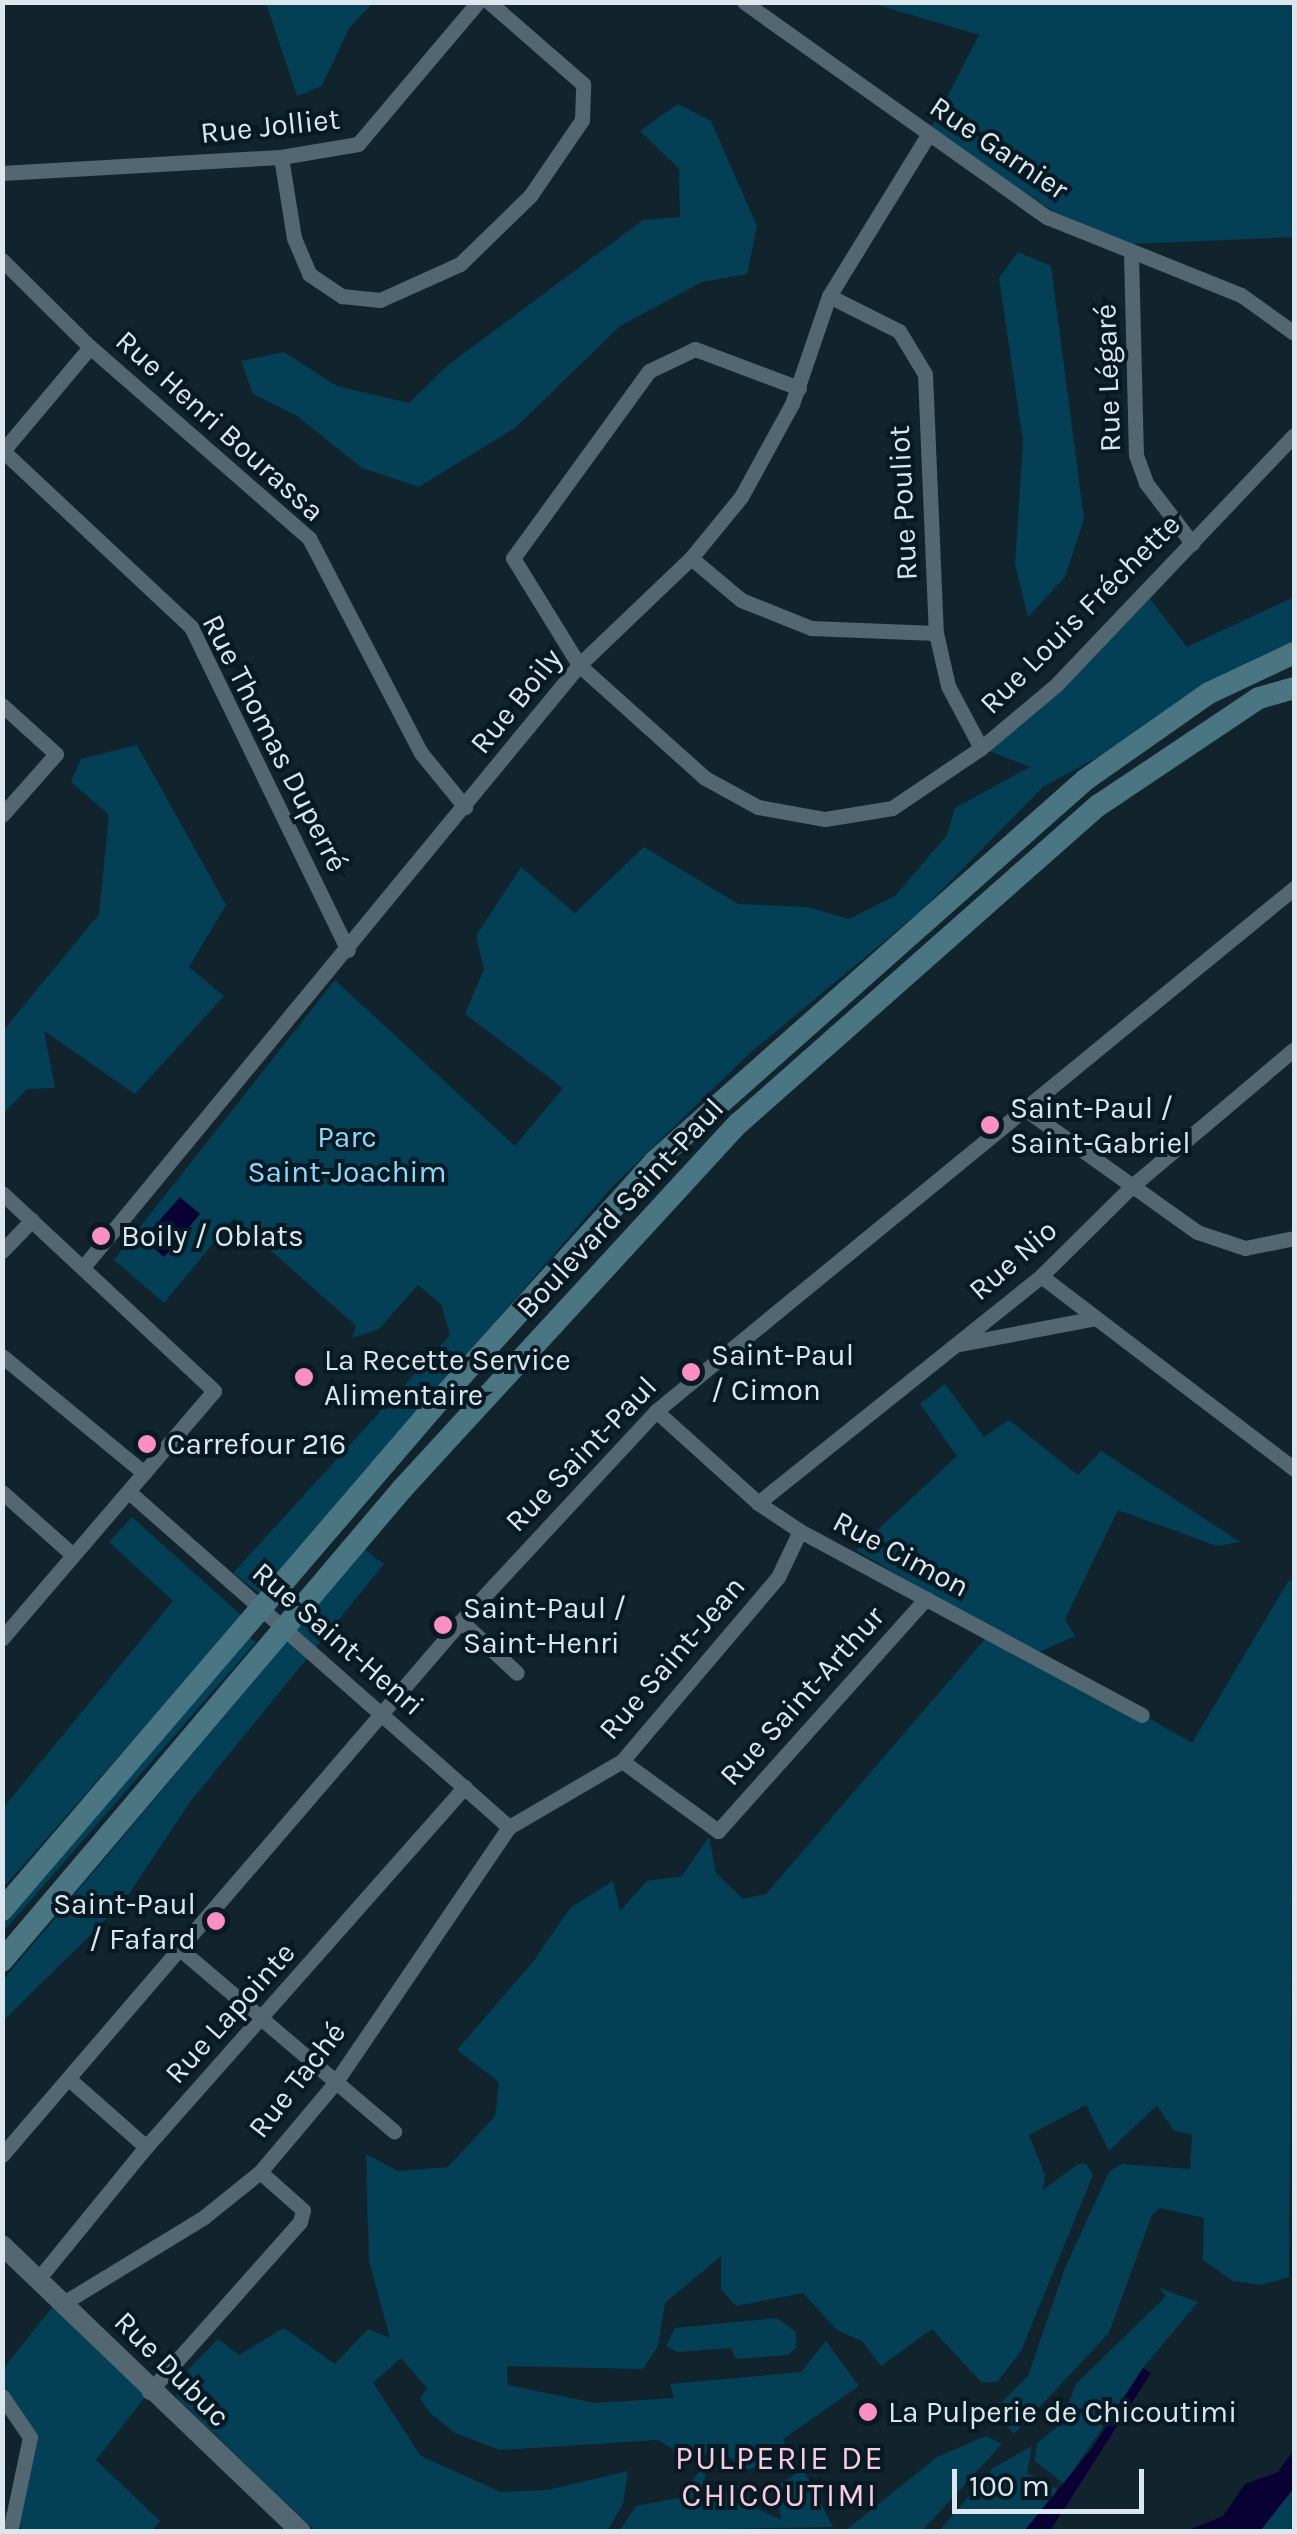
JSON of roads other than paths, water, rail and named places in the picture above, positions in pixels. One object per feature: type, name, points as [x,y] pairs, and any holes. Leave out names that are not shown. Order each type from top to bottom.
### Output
[{"type":"main road","name":"Boulevard Saint-Paul","points":[[2,1910],[431,1410],[654,1162],[1084,780],[1209,693],[1294,653]]},
{"type":"main road","name":"Boulevard Saint-Paul","points":[[2,1961],[402,1489],[740,1123],[1100,805],[1259,698],[1294,688]]},
{"type":"street","name":"Rue Jolliet","points":[[2,174],[281,157],[358,144],[478,2]]},
{"type":"street","points":[[281,157],[294,238],[309,274],[342,296],[380,300],[460,264],[530,196],[582,120],[583,84],[489,2]]},
{"type":"street","name":"Rue Garnier","points":[[744,2],[1046,217],[1241,295],[1294,333]]},
{"type":"street","name":"Rue Boily","points":[[84,1266],[466,808],[579,664],[691,558],[741,497],[799,388],[829,296],[928,135]]},
{"type":"street","name":"Rue Légaré","points":[[1131,253],[1136,455],[1146,483],[1192,544]]},
{"type":"street","name":"Rue Henri Bourassa","points":[[2,260],[90,347],[309,538],[421,753],[466,808]]},
{"type":"street","name":"Rue Pouliot","points":[[829,296],[899,331],[925,374],[936,633],[948,686],[982,748]]},
{"type":"street","points":[[3,451],[90,347]]},
{"type":"street","name":"Rue Louis Fréchette","points":[[799,388],[694,349],[649,371],[513,558],[579,664],[705,778],[758,807],[825,820],[892,808],[982,748],[1056,685],[1294,435]]},
{"type":"street","name":"Rue Thomas Duperré","points":[[3,451],[191,627],[348,950]]},
{"type":"street","points":[[691,558],[741,600],[811,628],[936,633]]},
{"type":"street","points":[[2,704],[56,754],[2,815]]},
{"type":"street","name":"Rue Saint-Paul","points":[[2,2156],[461,1621],[656,1411],[1294,888]]},
{"type":"street","name":"Rue Nio","points":[[758,1503],[1041,1276],[1132,1186],[1294,1049]]},
{"type":"street","points":[[1026,1110],[1196,1232],[1245,1248],[1291,1241]]},
{"type":"street","points":[[2,1194],[84,1266],[214,1391],[2,1638]]},
{"type":"street","points":[[2,1251],[32,1220]]},
{"type":"street","points":[[1041,1276],[1294,1469]]},
{"type":"street","points":[[956,1344],[1096,1318]]},
{"type":"street","points":[[2,1356],[144,1473]]},
{"type":"street","name":"Rue Cimon","points":[[656,1411],[758,1503],[800,1531],[1142,1715]]},
{"type":"street","points":[[2,1492],[73,1555]]},
{"type":"street","name":"Rue Saint-Henri","points":[[129,1492],[509,1827]]},
{"type":"street","name":"Rue Saint-Jean","points":[[509,1827],[622,1760],[778,1577],[800,1531]]},
{"type":"street","name":"Rue Saint-Arthur","points":[[622,1760],[718,1831],[926,1598]]},
{"type":"street","points":[[461,1621],[518,1673]]},
{"type":"street","name":"Rue Lapointe","points":[[39,2278],[146,2146],[263,2019],[465,1787]]},
{"type":"street","name":"Rue Taché","points":[[65,2302],[204,2217],[260,2172],[335,2083],[509,1827]]},
{"type":"street","points":[[181,1950],[394,2131]]},
{"type":"street","points":[[69,2078],[146,2146]]},
{"type":"street","points":[[149,2392],[300,2222],[303,2210],[260,2172]]},
{"type":"street","name":"Rue Dubuc","points":[[2,2245],[65,2302],[149,2392],[301,2532]]},
{"type":"street","points":[[2,2396],[30,2437],[10,2532]]},
{"type":"place","name":"Saint-Paul / Saint-Gabriel","points":[[990,1125]]},
{"type":"place","name":"Boily / Oblats","points":[[101,1236]]},
{"type":"place","name":"Saint-Paul / Cimon","points":[[691,1372]]},
{"type":"place","name":"La Recette Service Alimentaire","points":[[304,1377]]},
{"type":"place","name":"Carrefour 216","points":[[147,1444]]},
{"type":"place","name":"Saint-Paul / Saint-Henri","points":[[443,1625]]},
{"type":"place","name":"Saint-Paul / Fafard","points":[[216,1921]]},
{"type":"place","name":"La Pulperie de Chicoutimi","points":[[868,2412]]},
{"type":"district","name":"PULPERIE DE CHICOUTIMI","points":[[780,2478]]},
{"type":"park label","name":"Parc Saint-Joachim","points":[[347,1154]]}]
